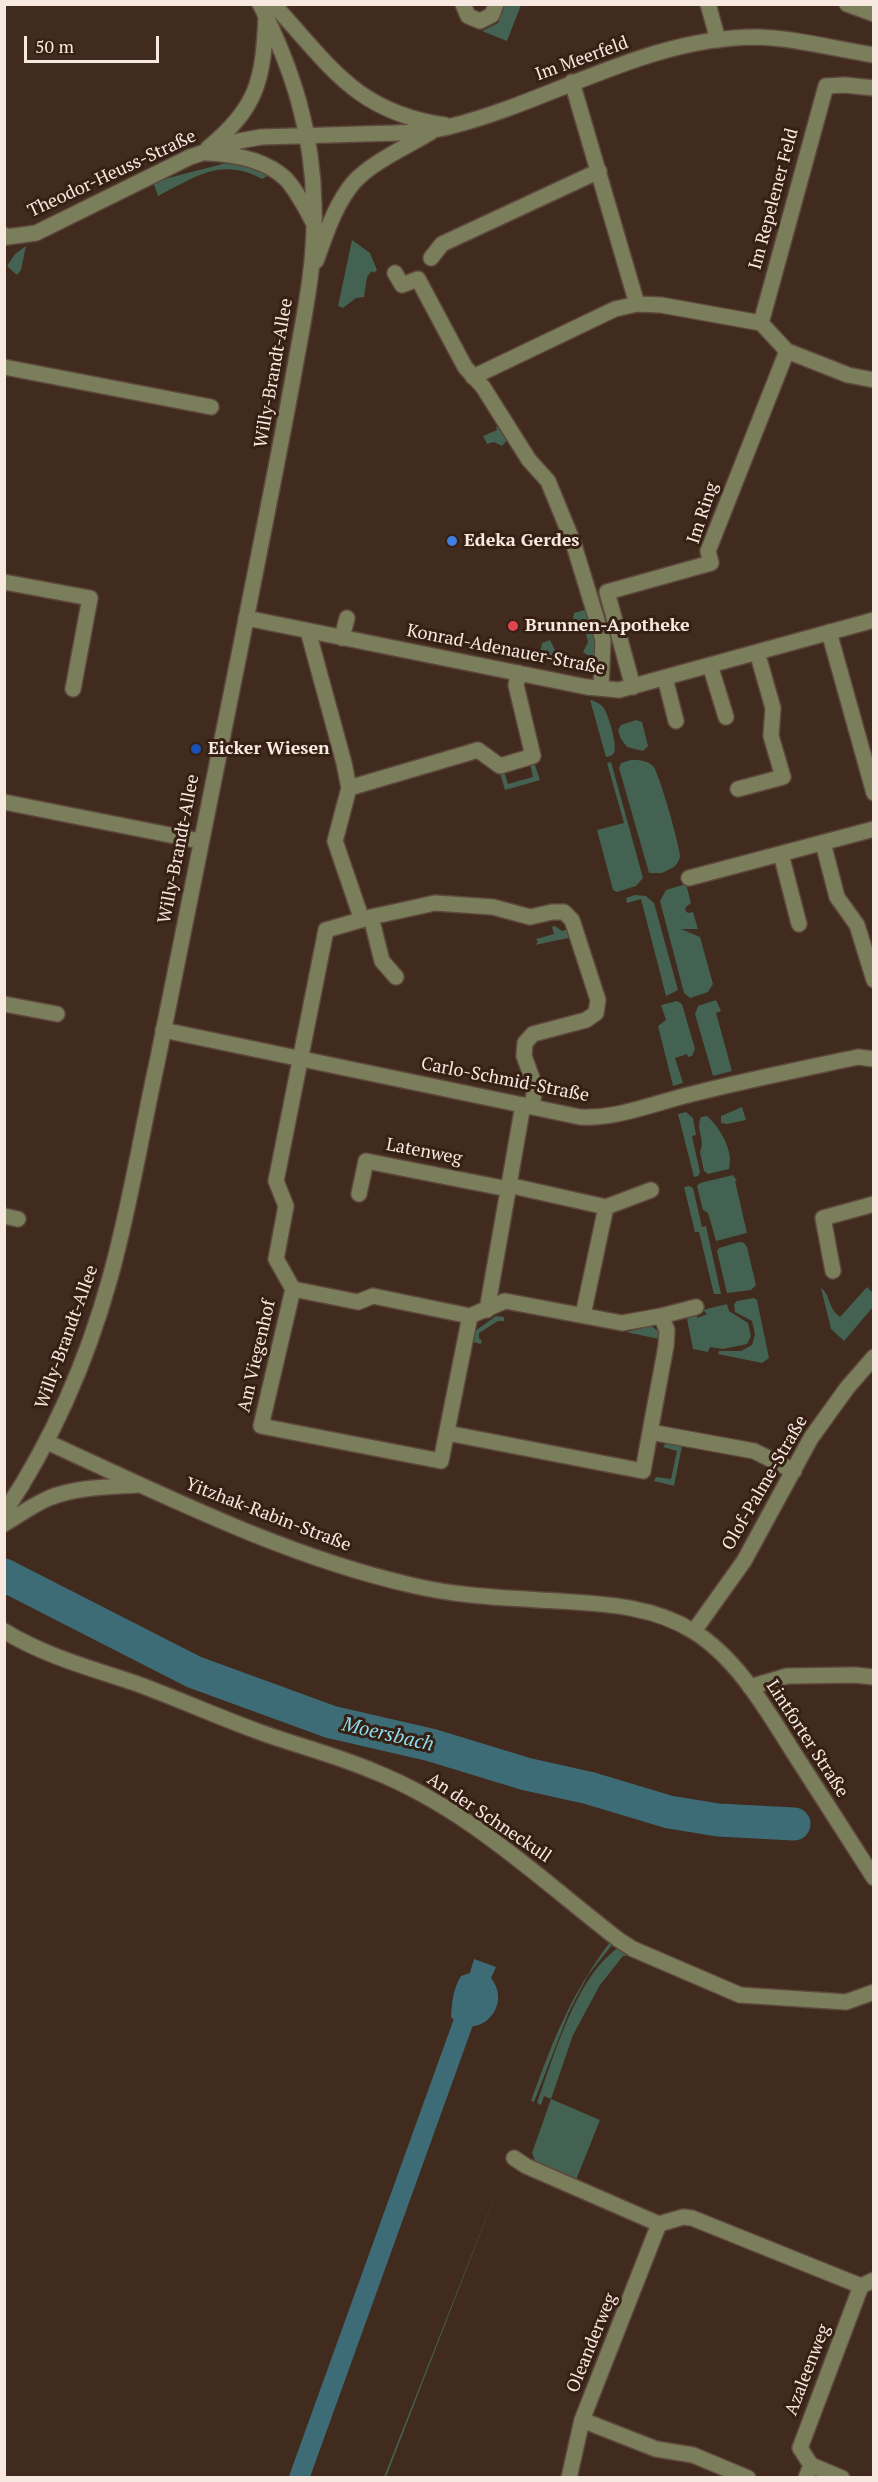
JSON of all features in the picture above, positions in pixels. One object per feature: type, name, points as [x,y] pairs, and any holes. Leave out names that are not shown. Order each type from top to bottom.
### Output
[{"type":"street","points":[[463,4],[468,16],[480,21],[492,15],[496,4]]},
{"type":"street","points":[[708,4],[718,40]]},
{"type":"street","points":[[849,5],[873,14]]},
{"type":"street","points":[[266,9],[334,74],[364,96],[408,116],[454,126]]},
{"type":"street","points":[[201,153],[234,125],[254,97],[263,57],[266,9]]},
{"type":"street","name":"Willy-Brandt-Allee","points":[[4,1513],[47,1442],[80,1368],[111,1275],[246,618],[312,274],[314,223],[312,169],[307,136],[297,89],[266,9]]},
{"type":"street","name":"Im Meerfeld","points":[[307,136],[434,130],[454,126],[661,52],[718,40],[768,38],[873,55]]},
{"type":"street","points":[[572,82],[637,304]]},
{"type":"street","name":"Im Repelener Feld","points":[[762,323],[826,86],[845,85],[873,88]]},
{"type":"street","points":[[312,274],[331,220],[353,184],[372,168],[434,130]]},
{"type":"street","name":"Theodor-Heuss-Straße","points":[[5,240],[36,233],[201,153],[249,139],[307,136]]},
{"type":"street","points":[[201,153],[242,158],[272,169],[291,185],[314,223]]},
{"type":"street","points":[[431,258],[442,244],[599,171]]},
{"type":"street","points":[[395,273],[402,285],[418,279],[465,367],[483,387],[528,460],[548,481],[573,542],[603,640],[601,688]]},
{"type":"street","points":[[473,376],[615,309],[637,304],[704,312],[762,323],[787,351],[848,375],[873,380]]},
{"type":"street","name":"Im Ring","points":[[633,687],[607,592],[711,563],[708,551],[787,351]]},
{"type":"street","points":[[4,367],[211,407]]},
{"type":"street","points":[[4,582],[90,598],[73,688]]},
{"type":"street","name":"Konrad-Adenauer-Straße","points":[[246,618],[519,673],[619,690],[873,620]]},
{"type":"street","points":[[342,638],[346,618]]},
{"type":"street","points":[[308,631],[344,763],[348,788],[336,841],[382,961],[396,977]]},
{"type":"street","points":[[829,632],[873,793]]},
{"type":"street","points":[[738,789],[783,777],[771,736],[773,708],[757,652]]},
{"type":"street","points":[[711,665],[726,717]]},
{"type":"street","points":[[348,788],[478,750],[500,766],[533,756],[516,685],[519,673]]},
{"type":"street","points":[[665,678],[676,721]]},
{"type":"street","points":[[4,802],[200,841]]},
{"type":"street","points":[[689,878],[873,829]]},
{"type":"street","points":[[823,843],[837,897],[858,925],[873,980]]},
{"type":"street","points":[[781,854],[799,924]]},
{"type":"street","points":[[366,919],[435,903],[493,908],[530,917],[564,912],[572,920],[597,1000],[597,1013],[586,1020],[533,1034],[525,1043],[524,1056],[535,1086],[508,1187],[487,1310]]},
{"type":"street","name":"Am Viegenhof","points":[[366,919],[326,930],[276,1181],[286,1206],[276,1259],[293,1289],[261,1426],[441,1461],[470,1316]]},
{"type":"street","points":[[4,1004],[57,1014]]},
{"type":"street","name":"Carlo-Schmid-Straße","points":[[163,1030],[580,1117],[610,1116],[689,1094],[858,1057],[873,1059]]},
{"type":"street","name":"Latenweg","points":[[359,1194],[366,1161],[508,1187]]},
{"type":"street","points":[[508,1187],[606,1207],[651,1190]]},
{"type":"street","points":[[833,1271],[823,1218],[873,1204]]},
{"type":"street","points":[[583,1315],[606,1207]]},
{"type":"street","points":[[293,1289],[357,1302],[373,1296],[470,1316],[505,1301],[622,1323],[696,1307]]},
{"type":"street","points":[[447,1434],[643,1471],[666,1346],[667,1330],[661,1316]]},
{"type":"street","name":"Olof-Palme-Straße","points":[[694,1631],[744,1561],[811,1438],[847,1388],[873,1357]]},
{"type":"street","points":[[650,1432],[754,1451],[794,1471]]},
{"type":"street","name":"Yitzhak-Rabin-Straße","points":[[47,1442],[289,1548],[375,1576],[442,1592],[630,1608],[664,1617],[694,1631]]},
{"type":"street","points":[[4,1524],[52,1497],[89,1489],[139,1484]]},
{"type":"street","name":"An der Schneckull","points":[[4,1631],[61,1659],[136,1684],[256,1731],[373,1771],[418,1792],[520,1859],[589,1917],[626,1944],[740,1995],[846,2002],[873,1992]]},
{"type":"street","name":"Lintforter Straße","points":[[694,1631],[721,1653],[750,1687],[873,1878]]},
{"type":"street","points":[[750,1687],[787,1676],[873,1677]]},
{"type":"street","points":[[514,2158],[526,2166],[659,2224],[683,2217],[692,2218],[867,2283]]},
{"type":"street","name":"Oleanderweg","points":[[569,2478],[582,2420],[659,2224]]},
{"type":"street","name":"Azaleenweg","points":[[842,2478],[808,2471],[800,2448],[867,2283]]},
{"type":"street","points":[[582,2420],[656,2449],[693,2455],[748,2478]]},
{"type":"green space","points":[[505,5],[521,5],[507,41],[482,31],[498,23]]},
{"type":"green space","points":[[230,162],[238,162],[269,175],[262,179],[234,170],[209,172],[158,196],[153,182]]},
{"type":"green space","points":[[352,240],[370,253],[377,270],[374,273],[372,271],[367,277],[364,297],[356,298],[343,308],[338,306]]},
{"type":"green space","points":[[26,246],[21,270],[17,275],[7,266],[15,254]]},
{"type":"green space","points":[[501,425],[508,439],[502,446],[494,442],[487,444],[483,436],[497,430],[496,427]]},
{"type":"green space","points":[[588,609],[596,643],[594,656],[591,657],[583,652],[588,642],[585,629],[581,631],[572,625],[574,613]]},
{"type":"green space","points":[[550,640],[555,650],[563,655],[559,664],[539,660],[542,643]]},
{"type":"green space","points":[[590,700],[597,702],[605,710],[615,744],[614,753],[611,756],[606,757]]},
{"type":"green space","points":[[636,720],[642,722],[648,746],[643,751],[627,747],[618,730],[621,725]]},
{"type":"green space","points":[[631,760],[645,761],[653,766],[673,823],[680,857],[674,867],[662,873],[649,873],[619,768],[621,763]]},
{"type":"green space","points":[[611,762],[643,878],[636,886],[617,892],[613,890],[597,830],[624,823],[607,763]]},
{"type":"green space","points":[[530,764],[535,765],[540,780],[505,790],[500,773],[504,771],[508,784],[533,777]]},
{"type":"green space","points":[[686,884],[691,903],[685,910],[688,913],[693,912],[698,929],[681,929],[700,937],[713,984],[708,992],[690,998],[684,993],[660,901],[666,890]]},
{"type":"green space","points":[[635,895],[646,896],[654,903],[678,990],[666,996],[641,899],[627,903],[626,898]]},
{"type":"green space","points":[[555,926],[562,931],[568,929],[573,937],[535,945],[538,942],[536,939],[554,934],[552,927]]},
{"type":"green space","points":[[716,1000],[721,1011],[716,1013],[732,1071],[713,1076],[695,1014],[698,1006]]},
{"type":"green space","points":[[677,1001],[682,1004],[695,1049],[692,1056],[688,1057],[687,1054],[675,1058],[683,1083],[673,1086],[658,1026],[666,1020],[661,1005]]},
{"type":"green space","points":[[742,1107],[746,1120],[721,1123],[721,1116]]},
{"type":"green space","points":[[686,1112],[693,1118],[696,1135],[692,1136],[700,1172],[694,1177],[678,1114]]},
{"type":"green space","points":[[707,1116],[725,1140],[730,1154],[729,1169],[708,1174],[704,1171],[700,1152],[702,1143],[699,1125],[701,1117]]},
{"type":"green space","points":[[733,1175],[737,1181],[735,1181],[747,1233],[716,1241],[708,1213],[703,1210],[697,1186],[700,1183]]},
{"type":"green space","points":[[684,1187],[693,1188],[702,1227],[706,1226],[721,1294],[714,1294],[699,1232],[695,1232]]},
{"type":"green space","points":[[739,1242],[744,1243],[747,1247],[756,1285],[751,1290],[727,1293],[717,1251],[719,1248]]},
{"type":"green space","points":[[867,1287],[873,1293],[873,1307],[844,1341],[831,1329],[821,1288],[840,1317]]},
{"type":"green space","points":[[754,1298],[757,1300],[769,1358],[762,1363],[718,1354],[719,1351],[741,1351],[752,1345],[755,1334],[752,1321],[735,1312],[734,1304],[737,1301]]},
{"type":"green space","points":[[727,1304],[729,1311],[748,1323],[751,1336],[747,1344],[723,1349],[710,1347],[708,1352],[693,1349],[686,1314],[697,1311],[697,1318],[707,1314],[703,1310]]},
{"type":"green space","points":[[496,1316],[504,1317],[504,1321],[498,1321],[479,1333],[481,1344],[473,1342],[475,1331]]},
{"type":"green space","points":[[651,1326],[658,1331],[659,1339],[626,1332]]},
{"type":"green space","points":[[666,1443],[682,1446],[674,1486],[654,1481],[656,1477],[671,1479],[677,1451],[663,1447]]},
{"type":"green space","points":[[610,1942],[612,1945],[588,1975],[569,2012],[534,2102],[531,2101],[564,2018],[584,1980]]},
{"type":"green space","points":[[618,1948],[629,1955],[623,1956],[600,1985],[573,2035],[551,2099],[544,2096],[541,2105],[537,2103],[568,2019],[590,1978],[603,1961]]},
{"type":"green space","points":[[551,2099],[600,2120],[576,2180],[536,2164],[532,2153]]},
{"type":"green space","points":[[503,2175],[386,2477],[384,2477]]},
{"type":"water","points":[[474,1959],[496,1967],[491,1978],[497,1989],[498,2000],[489,2018],[481,2024],[471,2026],[461,2024],[451,2017],[456,1986],[461,1976],[470,1973]]},
{"type":"waterway","name":"Moersbach","points":[[4,1575],[194,1672],[331,1722],[431,1745],[526,1774],[589,1788],[669,1812],[718,1820],[794,1824]]},
{"type":"waterway","points":[[299,2478],[471,2001]]},
{"type":"place","name":"Edeka Gerdes","points":[[452,541]]},
{"type":"place","name":"Brunnen-Apotheke","points":[[513,626]]},
{"type":"place","name":"Eicker Wiesen","points":[[196,749]]}]
